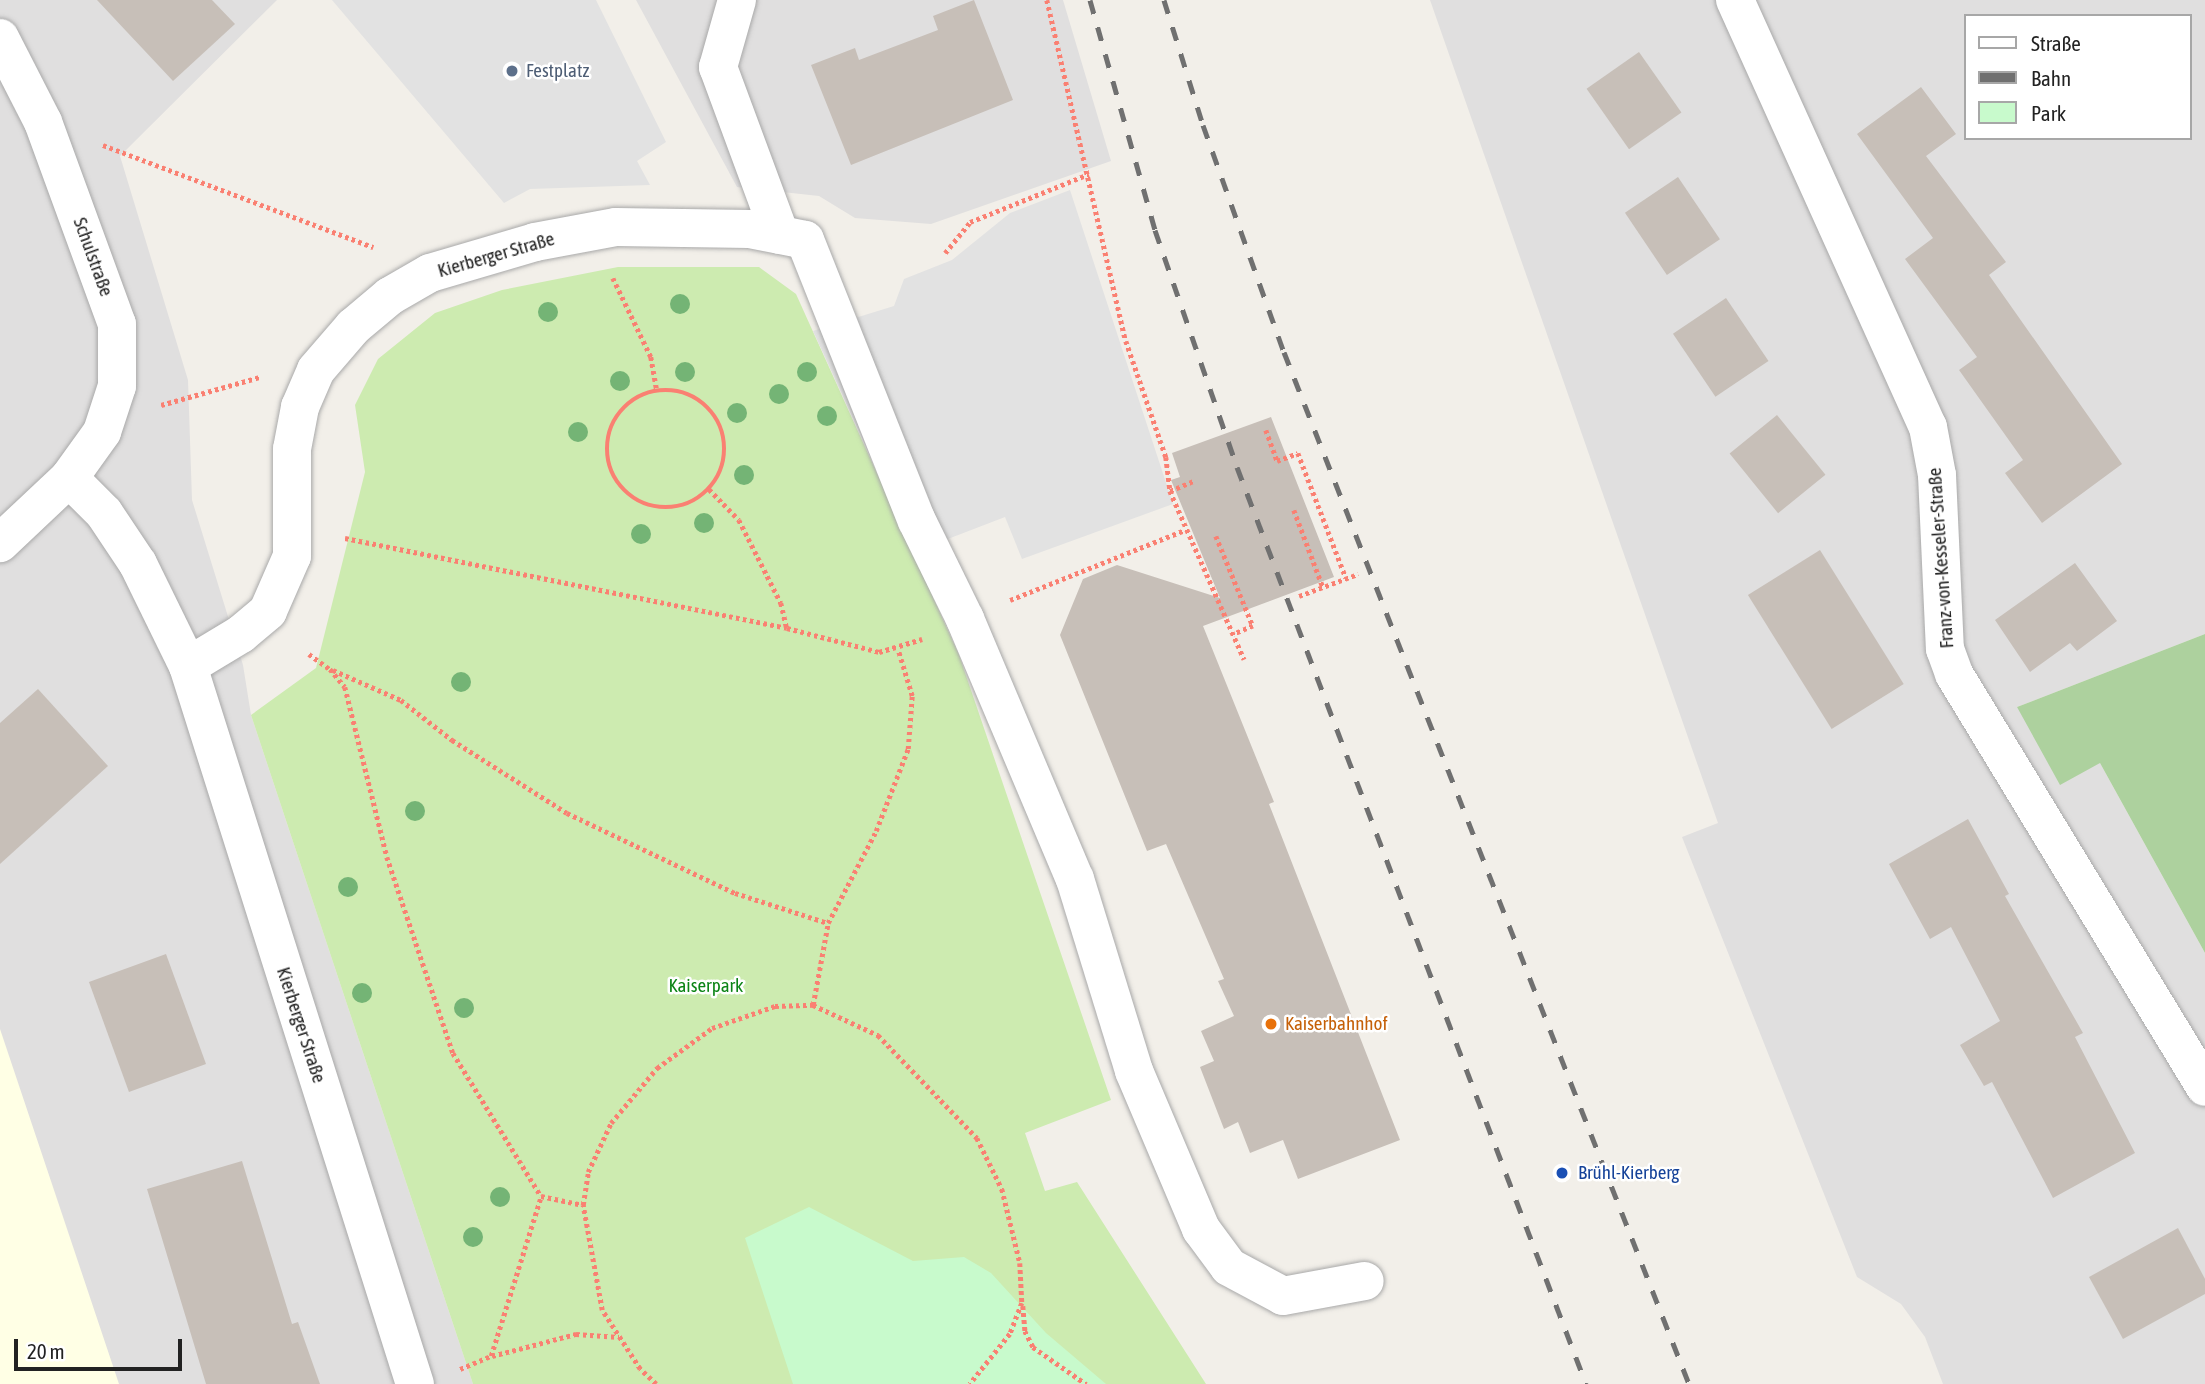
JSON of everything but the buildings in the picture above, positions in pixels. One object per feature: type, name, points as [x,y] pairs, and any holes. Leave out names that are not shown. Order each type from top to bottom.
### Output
[{"type":"street","points":[[737,0],[718,67],[917,521],[965,619],[1075,879],[1134,1072],[1201,1229],[1229,1267],[1283,1296],[1364,1281]]},
{"type":"street","name":"Franz-von-Kesseler-Straße","points":[[1735,0],[1928,427],[1937,475],[1945,649],[1954,674],[2205,1087]]},
{"type":"street","name":"Schulstraße","points":[[0,38],[43,122],[117,324],[117,386],[102,432],[69,478],[0,543]]},
{"type":"street","name":"Kierberger Straße","points":[[188,666],[241,634],[268,611],[292,556],[292,449],[300,407],[316,370],[362,319],[390,296],[430,273],[535,242],[616,227],[750,229],[793,238]]},
{"type":"street","name":"Kierberger Straße","points":[[69,478],[104,513],[138,564],[188,666],[415,1384]]},
{"type":"path","points":[[1047,0],[1126,341],[1166,457],[1170,491],[1244,659]]},
{"type":"path","points":[[43,122],[430,273]]},
{"type":"path","points":[[945,253],[970,222],[1089,174]]},
{"type":"path","points":[[607,267],[651,358],[657,391]]},
{"type":"path","points":[[107,417],[216,392],[291,368],[316,370]]},
{"type":"path","points":[[657,391],[692,396],[718,421],[724,456],[709,489],[684,505],[653,508],[619,486],[609,468],[611,427],[637,397],[657,391]]},
{"type":"path","points":[[1266,430],[1277,461],[1297,453],[1346,578]]},
{"type":"path","points":[[1170,491],[1194,481]]},
{"type":"path","points":[[709,489],[739,520],[781,603],[786,628]]},
{"type":"path","points":[[1294,510],[1323,587]]},
{"type":"path","points":[[1040,588],[1185,530]]},
{"type":"path","points":[[1216,536],[1253,626],[1234,634]]},
{"type":"path","points":[[345,538],[786,628],[878,652],[898,650],[912,696],[908,749],[876,831],[828,923],[813,1005]]},
{"type":"path","points":[[1299,596],[1357,575]]},
{"type":"path","points":[[309,654],[330,669],[401,700],[452,740],[566,813],[735,893],[828,923]]},
{"type":"path","points":[[330,669],[345,687],[355,716],[387,857],[453,1053],[541,1196],[583,1205]]},
{"type":"path","points":[[656,1384],[619,1337],[602,1310],[583,1205],[588,1172],[611,1123],[657,1068],[712,1028],[775,1006],[813,1005],[878,1035],[977,1138],[1002,1189],[1020,1263],[1025,1331],[1033,1347],[1086,1384]]},
{"type":"path","points":[[491,1356],[541,1196]]},
{"type":"path","points":[[970,1384],[1010,1334],[1022,1303]]},
{"type":"path","points":[[453,1372],[491,1356],[576,1334],[619,1337]]},
{"type":"shaded area","points":[[0,0],[277,0],[120,156],[188,380],[192,500],[243,665],[251,715],[473,1384],[0,1384]]},
{"type":"shaded area","name":"Festplatz","points":[[332,0],[596,0],[666,142],[637,161],[650,185],[530,189],[504,203]]},
{"type":"shaded area","points":[[636,0],[1063,0],[1111,161],[931,224],[855,218],[819,196],[737,187]]},
{"type":"shaded area","points":[[1430,0],[2205,0],[2205,634],[2017,707],[2100,763],[2205,953],[2205,1384],[1943,1384],[1925,1337],[1901,1304],[1857,1277],[1682,837],[1718,823]]},
{"type":"shaded area","points":[[1070,190],[1173,504],[1022,559],[1005,517],[914,552],[813,331],[894,306],[904,279],[952,260],[1010,213]]},
{"type":"shaded area","points":[[0,1029],[119,1384],[0,1384]]},
{"type":"green space","name":"Kaiserpark","points":[[618,267],[759,267],[796,294],[959,655],[1111,1100],[1025,1133],[1045,1191],[1077,1182],[1206,1384],[473,1384],[251,715],[316,668],[365,472],[355,405],[378,359],[435,313],[502,290]]},
{"type":"green space","points":[[2205,634],[2205,953],[2100,763],[2060,785],[2017,707]]},
{"type":"green space","points":[[809,1207],[913,1261],[964,1257],[991,1273],[1046,1333],[1106,1384],[793,1384],[745,1238]]},
{"type":"railway","points":[[1090,0],[1155,230],[1237,467],[1586,1384]]},
{"type":"railway","points":[[1164,0],[1203,125],[1284,352],[1689,1384]]},
{"type":"place","name":"Festplatz","points":[[512,71]]},
{"type":"place","name":"Kaiserbahnhof","points":[[1271,1024]]},
{"type":"place","name":"Brühl-Kierberg","points":[[1562,1173]]}]
